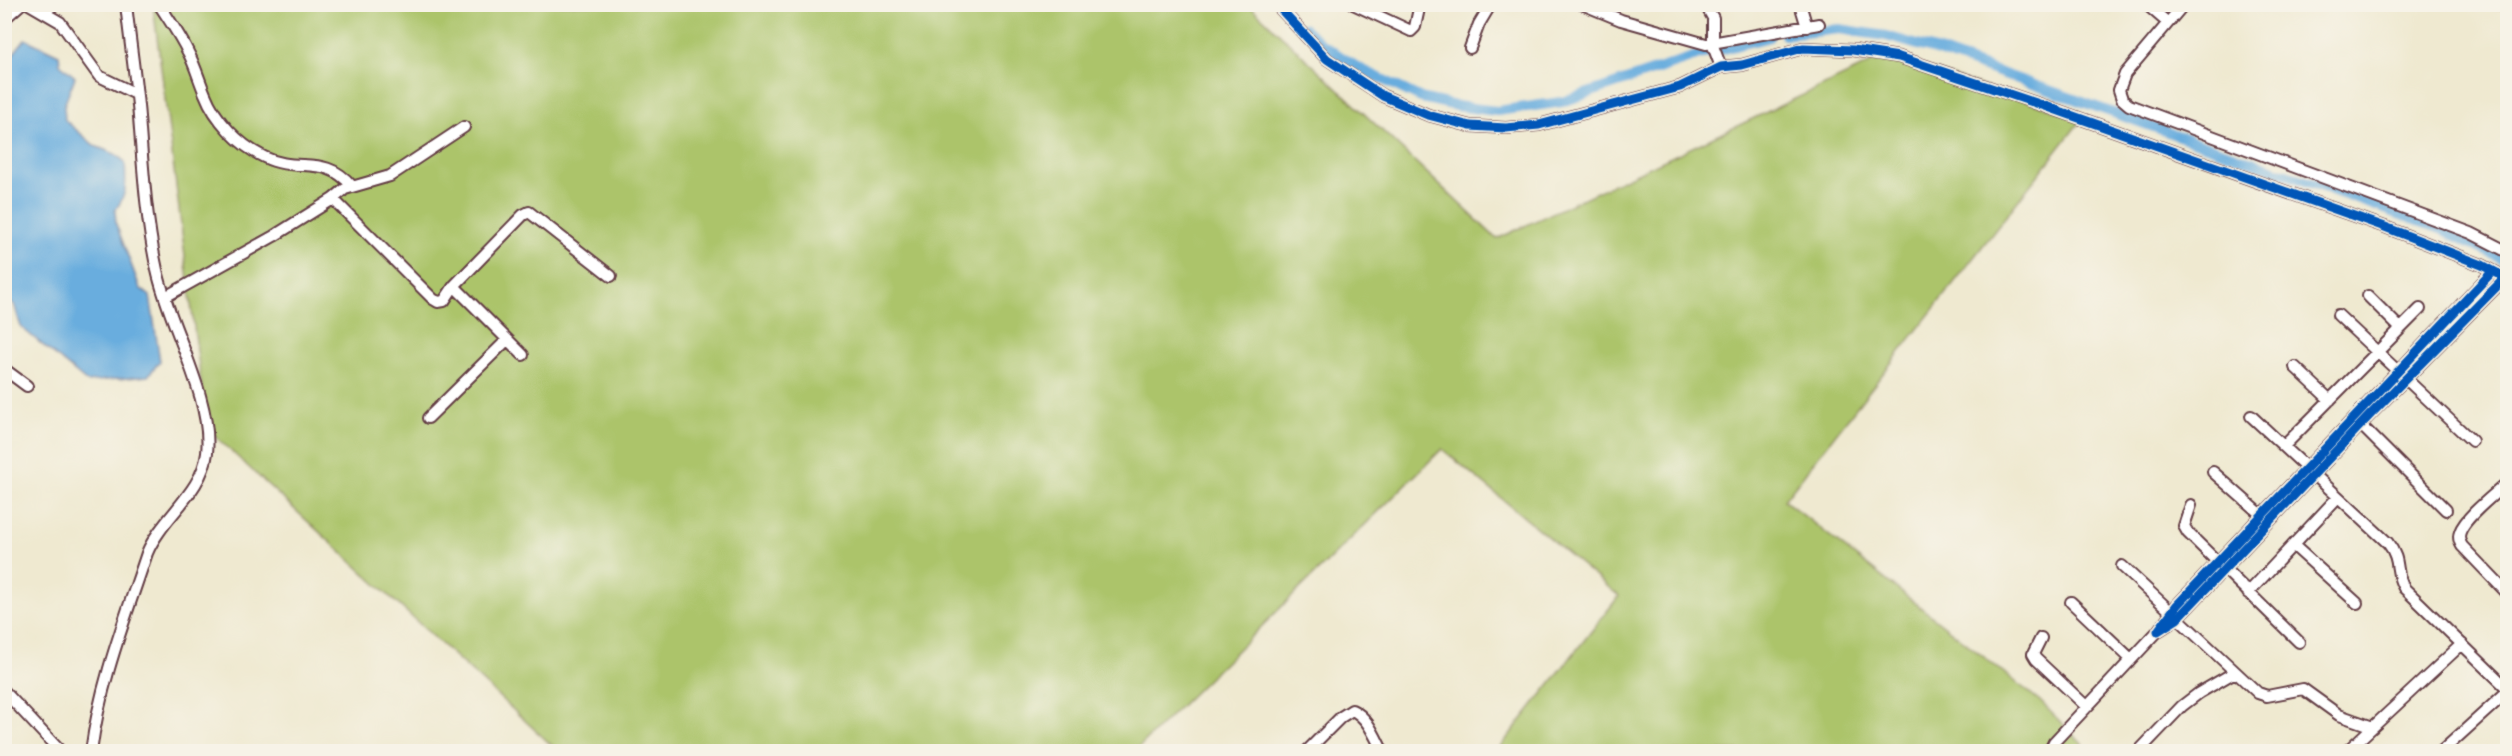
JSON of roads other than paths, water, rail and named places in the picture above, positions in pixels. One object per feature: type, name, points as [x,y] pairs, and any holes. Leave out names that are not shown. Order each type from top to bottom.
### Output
[{"type":"street","points":[[4,19],[21,4]]},
{"type":"street","points":[[29,4],[60,22],[99,76],[136,94]]},
{"type":"street","points":[[44,12],[55,4]]},
{"type":"street","points":[[91,752],[96,717],[106,678],[147,553],[154,537],[197,482],[206,460],[207,429],[204,410],[157,269],[145,190],[126,4]]},
{"type":"street","points":[[159,4],[187,49],[212,109],[238,139],[263,157],[276,162],[328,168],[344,176],[352,186]]},
{"type":"street","points":[[1276,4],[1327,59],[1383,96],[1428,115],[1470,126],[1506,128],[1539,125],[1680,87],[1721,67],[1742,65],[1803,48],[1853,50],[1899,57],[2048,107],[2385,227],[2493,271],[2506,279],[2403,375],[2357,422],[2306,467],[2265,518],[2054,742],[2049,752]]},
{"type":"street","points":[[1353,4],[1411,31],[1415,27],[1420,4]]},
{"type":"street","points":[[1470,48],[1479,24],[1491,4]]},
{"type":"street","points":[[1581,4],[1621,20],[1714,48],[1820,24]]},
{"type":"street","points":[[1705,4],[1713,18],[1714,48],[1721,67]]},
{"type":"street","points":[[1800,4],[1807,27]]},
{"type":"street","points":[[2146,4],[2168,23]]},
{"type":"street","points":[[2184,4],[2125,74],[2119,90],[2122,99],[2129,105],[2471,233],[2508,252]]},
{"type":"street","points":[[2498,4],[2508,9]]},
{"type":"street","points":[[165,297],[274,236],[345,189],[390,176],[464,127]]},
{"type":"street","points":[[333,199],[438,302],[444,301],[454,286],[523,215],[529,212],[611,276]]},
{"type":"street","points":[[2403,375],[2493,271]]},
{"type":"street","points":[[454,286],[523,355]]},
{"type":"street","points":[[2368,296],[2400,328]]},
{"type":"street","points":[[2284,446],[2420,309]]},
{"type":"street","points":[[2338,315],[2472,441]]},
{"type":"street","points":[[428,418],[507,340]]},
{"type":"street","points":[[2295,367],[2330,400]]},
{"type":"street","points":[[4,369],[27,386]]},
{"type":"street","points":[[2251,416],[2388,543],[2398,558],[2398,573],[2404,588],[2508,690],[2441,752]]},
{"type":"street","points":[[2265,518],[2314,475],[2357,422]]},
{"type":"street","points":[[2357,422],[2446,510]]},
{"type":"street","points":[[2213,472],[2265,518]]},
{"type":"street","points":[[2505,587],[2462,546],[2458,539],[2460,531],[2469,520],[2508,482]]},
{"type":"street","points":[[2248,592],[2338,497]]},
{"type":"street","points":[[2191,505],[2184,526],[2188,533],[2299,642]]},
{"type":"street","points":[[2293,544],[2357,603]]},
{"type":"street","points":[[2122,566],[2258,693],[2267,696],[2303,690],[2339,715],[2373,727]]},
{"type":"street","points":[[2071,602],[2131,659]]},
{"type":"street","points":[[2041,638],[2033,654],[2036,659],[2087,707]]},
{"type":"street","points":[[2346,752],[2462,644]]},
{"type":"street","points":[[2138,752],[2182,706],[2235,672]]},
{"type":"street","points":[[4,692],[61,752]]},
{"type":"street","points":[[1306,752],[1341,717],[1352,710],[1366,721],[1383,752]]},
{"type":"water","points":[[25,39],[59,55],[60,64],[75,77],[64,106],[65,120],[95,146],[115,154],[125,162],[125,188],[122,199],[115,210],[116,224],[140,288],[150,296],[160,361],[148,376],[87,382],[21,327],[14,304],[5,301],[5,64]]},
{"type":"waterway","points":[[1304,28],[1320,43],[1357,67],[1421,98],[1456,106],[1497,111],[1562,102],[1696,56],[1769,37]]},
{"type":"waterway","points":[[1785,35],[1839,29],[1886,36],[1939,51],[2441,229],[2508,262]]}]
